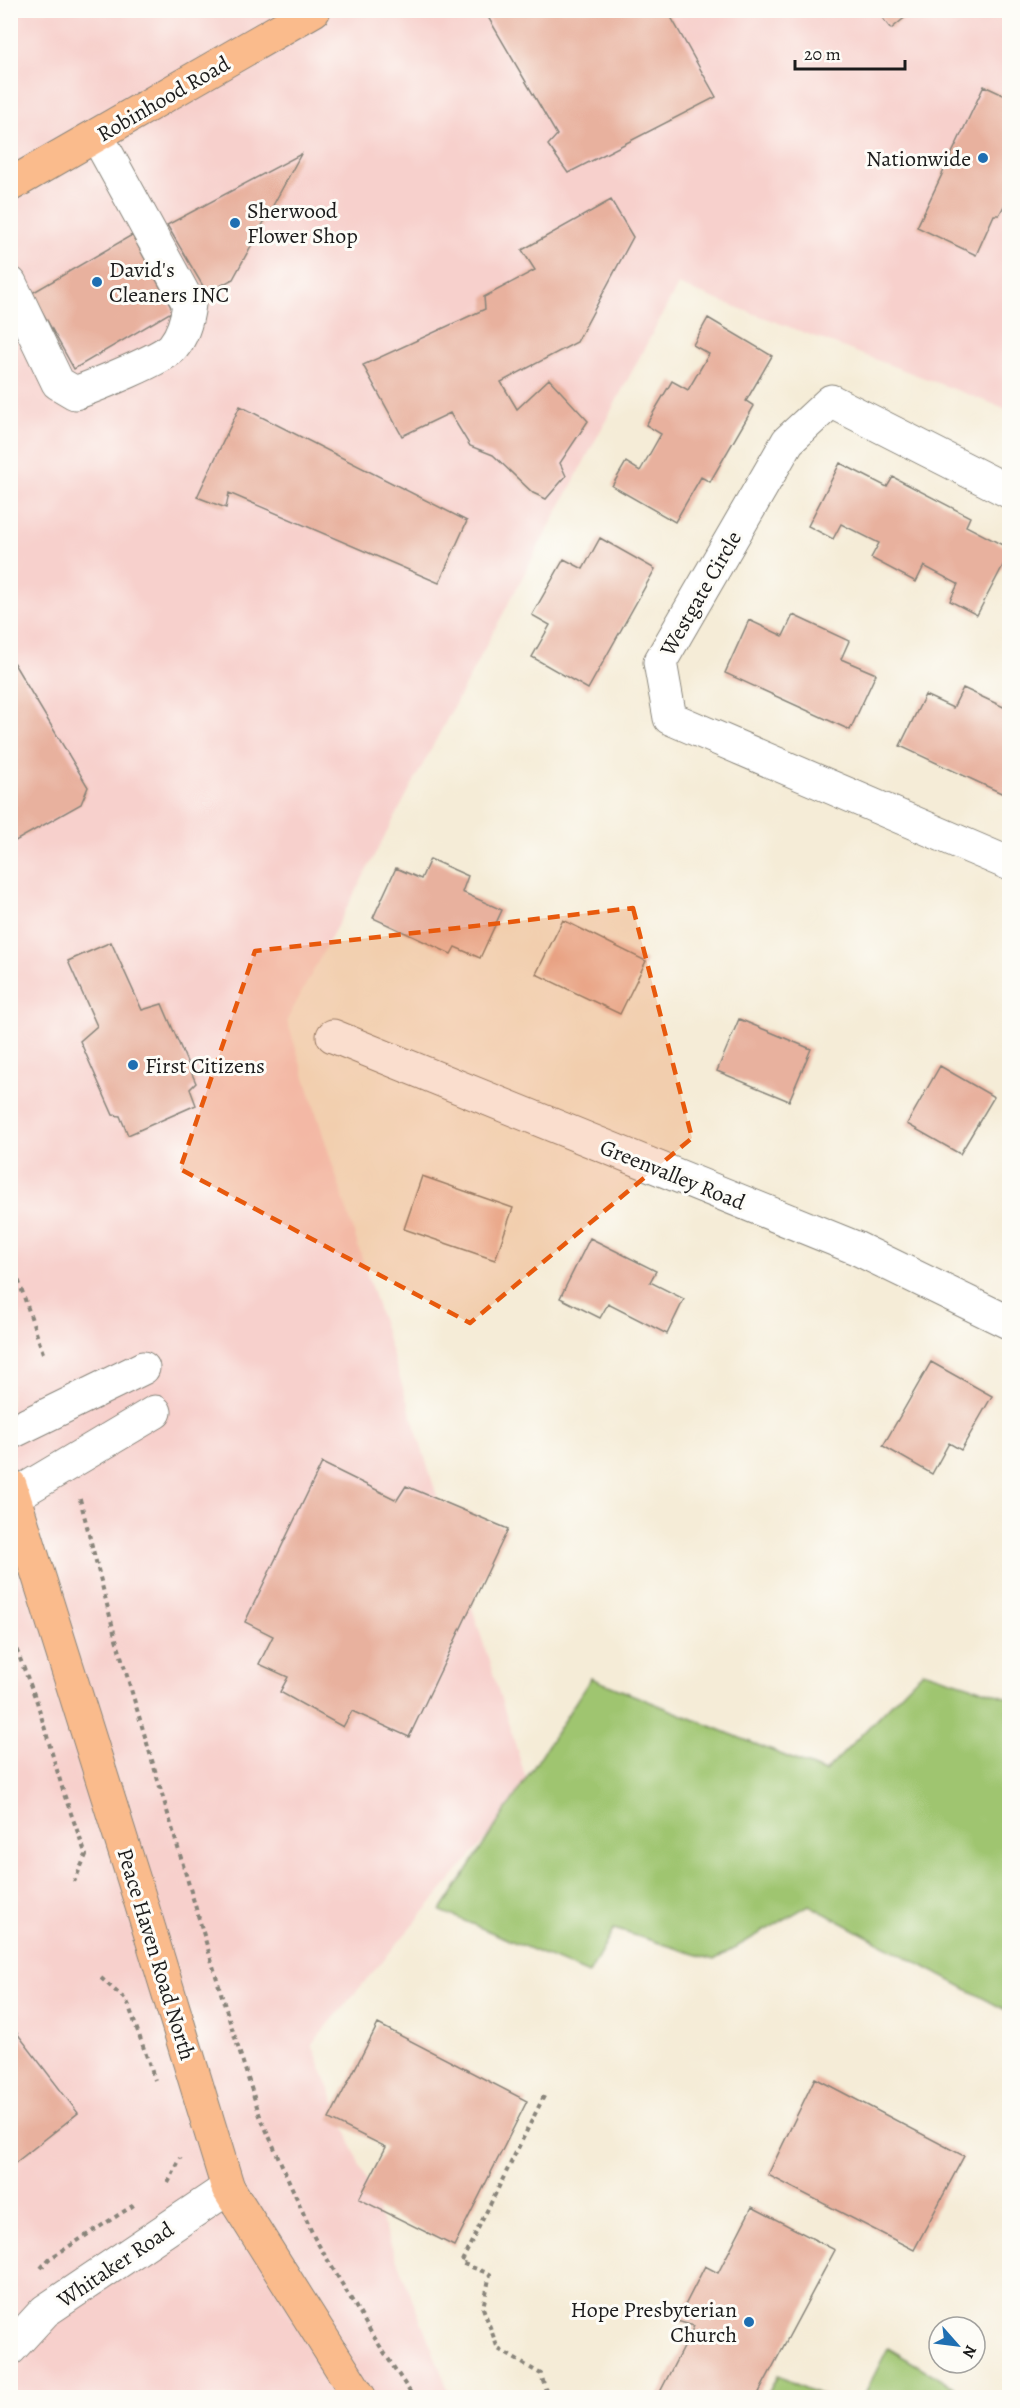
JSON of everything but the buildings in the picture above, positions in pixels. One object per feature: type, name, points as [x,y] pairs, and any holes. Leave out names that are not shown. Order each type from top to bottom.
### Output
[{"type":"main road","name":"Robinhood Road","points":[[10,185],[314,10]]},
{"type":"main road","name":"Peace Haven Road North","points":[[12,1490],[228,2188],[360,2397]]},
{"type":"street","points":[[10,283],[58,383],[75,393],[102,384],[172,349],[187,322],[189,304],[97,136]]},
{"type":"street","name":"Westgate Circle","points":[[1010,492],[831,401],[788,441],[660,662],[670,718],[1010,864]]},
{"type":"street","name":"Greenvalley Road","points":[[333,1036],[856,1248],[1010,1323]]},
{"type":"street","points":[[10,1433],[143,1368]]},
{"type":"street","points":[[12,1490],[155,1412]]},
{"type":"street","name":"Whitaker Road","points":[[10,2349],[45,2311],[228,2188]]},
{"type":"path","points":[[10,1255],[43,1353]]},
{"type":"path","points":[[81,1491],[79,1503],[114,1632],[224,2003],[260,2116],[314,2237],[372,2334],[414,2397]]},
{"type":"path","points":[[10,1633],[37,1702],[64,1794],[86,1855],[74,1882]]},
{"type":"path","points":[[100,1978],[127,2001],[159,2090]]},
{"type":"path","points":[[544,2096],[461,2263],[490,2274],[483,2308],[498,2349],[541,2374],[548,2397]]},
{"type":"path","points":[[159,2189],[168,2183],[182,2156]]},
{"type":"path","points":[[34,2277],[49,2259],[139,2202]]},
{"type":"highlighted area","points":[[633,908],[692,1138],[470,1323],[180,1169],[255,951]]},
{"type":"shaded area","points":[[11,11],[1009,11],[1009,410],[678,285],[287,1020],[529,1788],[312,2044],[451,2397],[11,2398]]},
{"type":"green space","points":[[923,1671],[1009,1698],[1009,2012],[809,1905],[714,1960],[614,1929],[589,1974],[441,1911],[591,1678],[825,1772]]},
{"type":"green space","points":[[888,2348],[927,2371],[927,2375],[934,2375],[971,2397],[863,2397]]},
{"type":"green space","points":[[778,2376],[825,2397],[765,2397]]},
{"type":"place","name":"Nationwide","points":[[983,158]]},
{"type":"place","name":"Sherwood Flower Shop","points":[[235,223]]},
{"type":"place","name":"David's Cleaners INC","points":[[97,282]]},
{"type":"place","name":"First Citizens","points":[[133,1065]]},
{"type":"place","name":"Hope Presbyterian Church","points":[[749,2322]]}]
